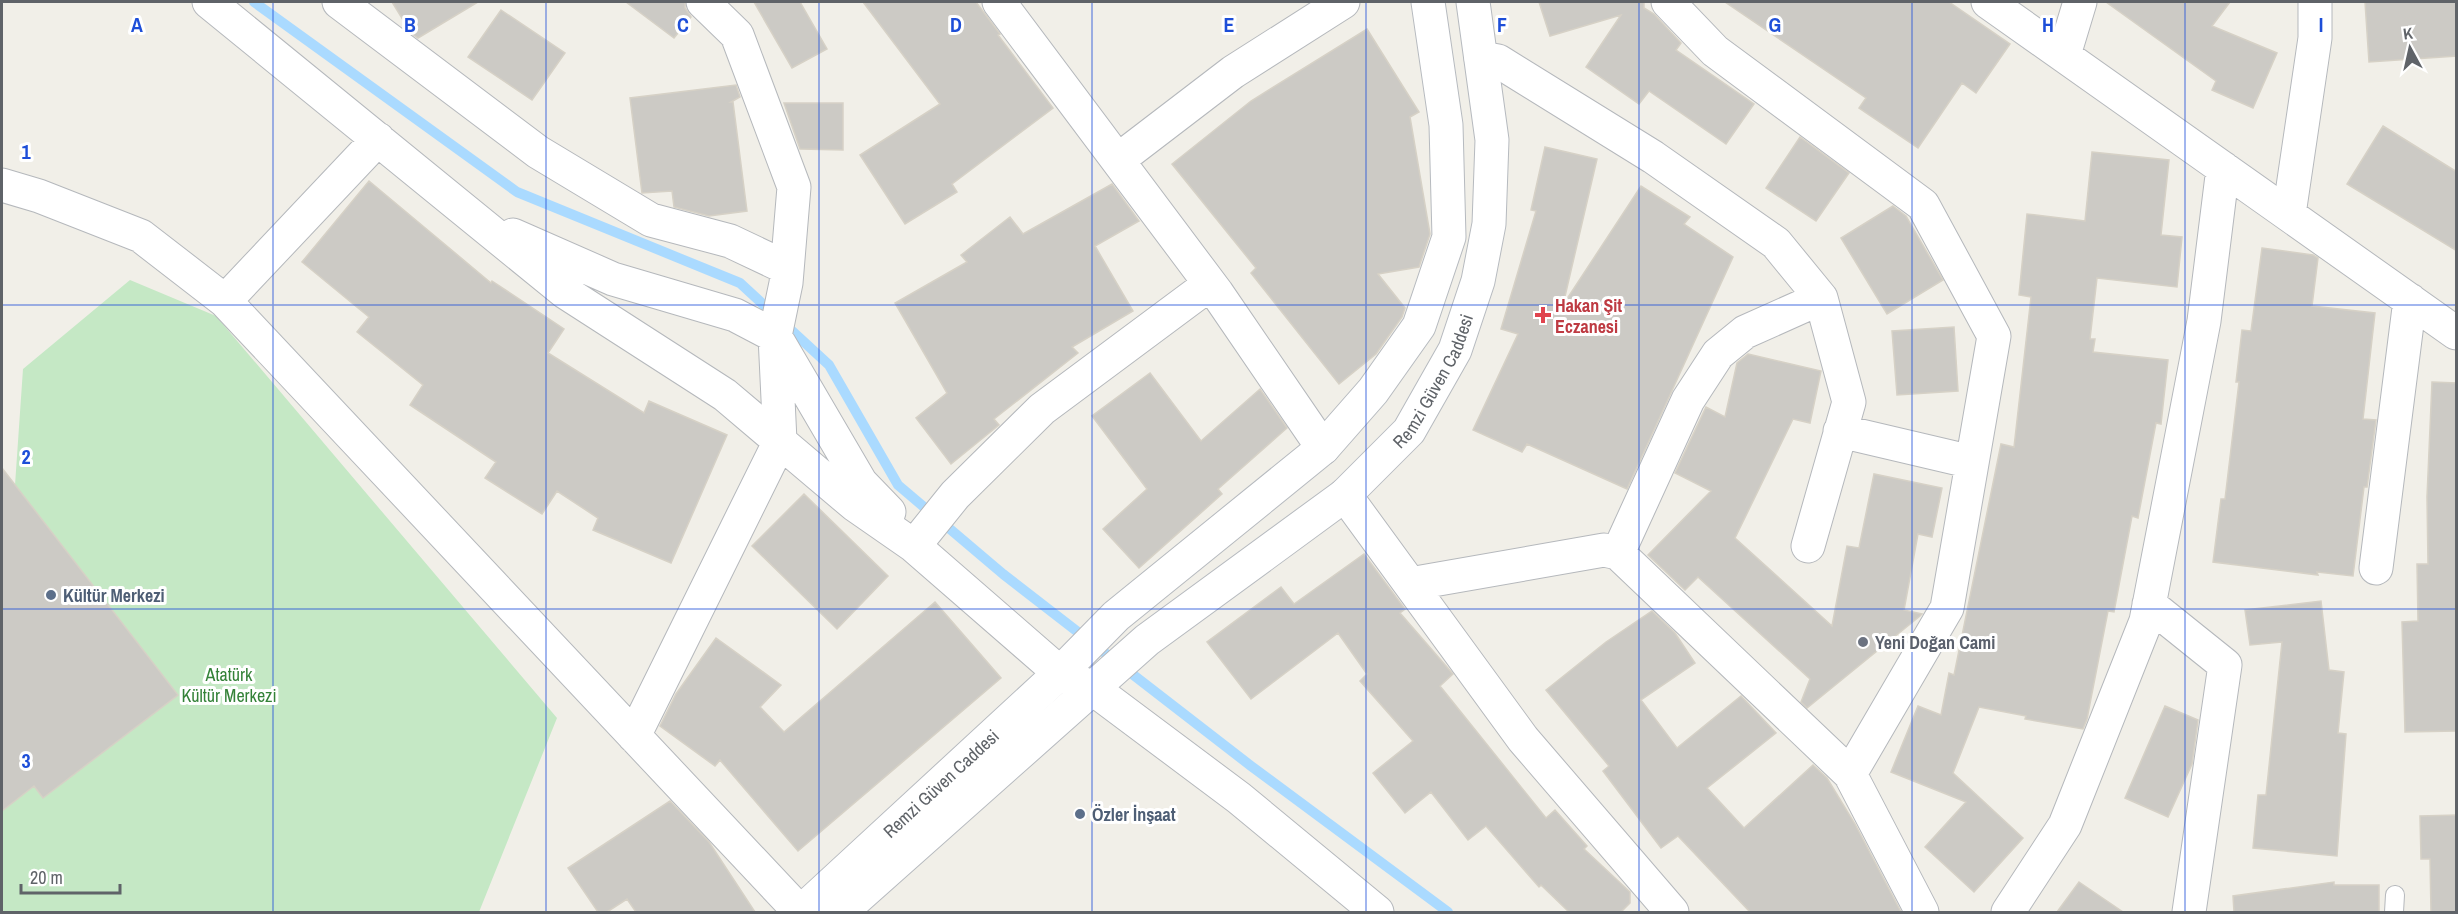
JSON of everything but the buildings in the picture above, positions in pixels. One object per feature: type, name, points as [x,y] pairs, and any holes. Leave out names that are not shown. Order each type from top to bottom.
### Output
[{"type":"street","points":[[209,2],[565,291],[725,395],[855,505],[912,542],[1070,662],[1101,682],[1377,912]]},
{"type":"street","points":[[339,2],[538,152],[651,220],[730,241],[787,275]]},
{"type":"street","points":[[634,736],[780,441],[775,332],[787,275],[794,187],[737,34],[703,2]]},
{"type":"street","points":[[999,2],[1210,284],[1323,448]]},
{"type":"street","points":[[1118,160],[1233,72],[1343,2]]},
{"type":"street","name":"Remzi Güven Caddesi","points":[[800,912],[1070,662],[1116,616],[1323,448],[1373,391],[1419,326],[1449,237],[1446,125],[1428,2]]},
{"type":"street","name":"Remzi Güven Caddesi","points":[[842,912],[1147,640],[1345,495],[1409,431],[1455,350],[1478,281],[1489,224],[1492,140],[1473,2]]},
{"type":"street","points":[[1668,2],[1715,51],[1923,205],[1994,336],[1947,608],[1850,774]]},
{"type":"street","points":[[1988,2],[2457,333]]},
{"type":"street","points":[[2064,55],[2080,2]]},
{"type":"street","points":[[2289,214],[2315,38],[2315,2]]},
{"type":"street","points":[[1481,58],[1498,62],[1653,158],[1776,243],[1821,298],[1849,402],[1808,546]]},
{"type":"street","points":[[225,301],[378,139]]},
{"type":"street","points":[[2008,912],[2065,825],[2146,621],[2204,321],[2223,168]]},
{"type":"street","points":[[2,185],[39,196],[141,236],[225,301],[800,912]]},
{"type":"street","points":[[476,219],[613,279],[735,315],[775,332],[861,483],[900,523],[912,542]]},
{"type":"street","points":[[912,542],[955,495],[1042,409],[1210,284]]},
{"type":"street","points":[[1618,553],[1688,400],[1718,354],[1745,332],[1821,298]]},
{"type":"street","points":[[2376,568],[2410,300]]},
{"type":"street","points":[[1840,431],[1972,462]]},
{"type":"street","points":[[1345,495],[1523,740],[1672,912]]},
{"type":"street","points":[[1410,584],[1604,550],[1618,553],[1850,774],[1922,912]]},
{"type":"street","points":[[2149,604],[2225,665],[2189,912]]},
{"type":"green space","name":"Atatürk Kültür Merkezi","points":[[130,280],[216,316],[557,718],[479,912],[2,912],[2,490],[15,485],[23,369]]},
{"type":"waterway","points":[[254,2],[517,192],[740,283],[829,365],[898,485],[1003,574],[1251,766],[1448,912]]},
{"type":"place","name":"Hakan Şit Eczanesi","points":[[1543,315]]},
{"type":"place","name":"Kültür Merkezi","points":[[51,595]]},
{"type":"place","name":"Yeni Doğan Cami","points":[[1863,642]]},
{"type":"place","name":"Özler İnşaat","points":[[1080,814]]}]
